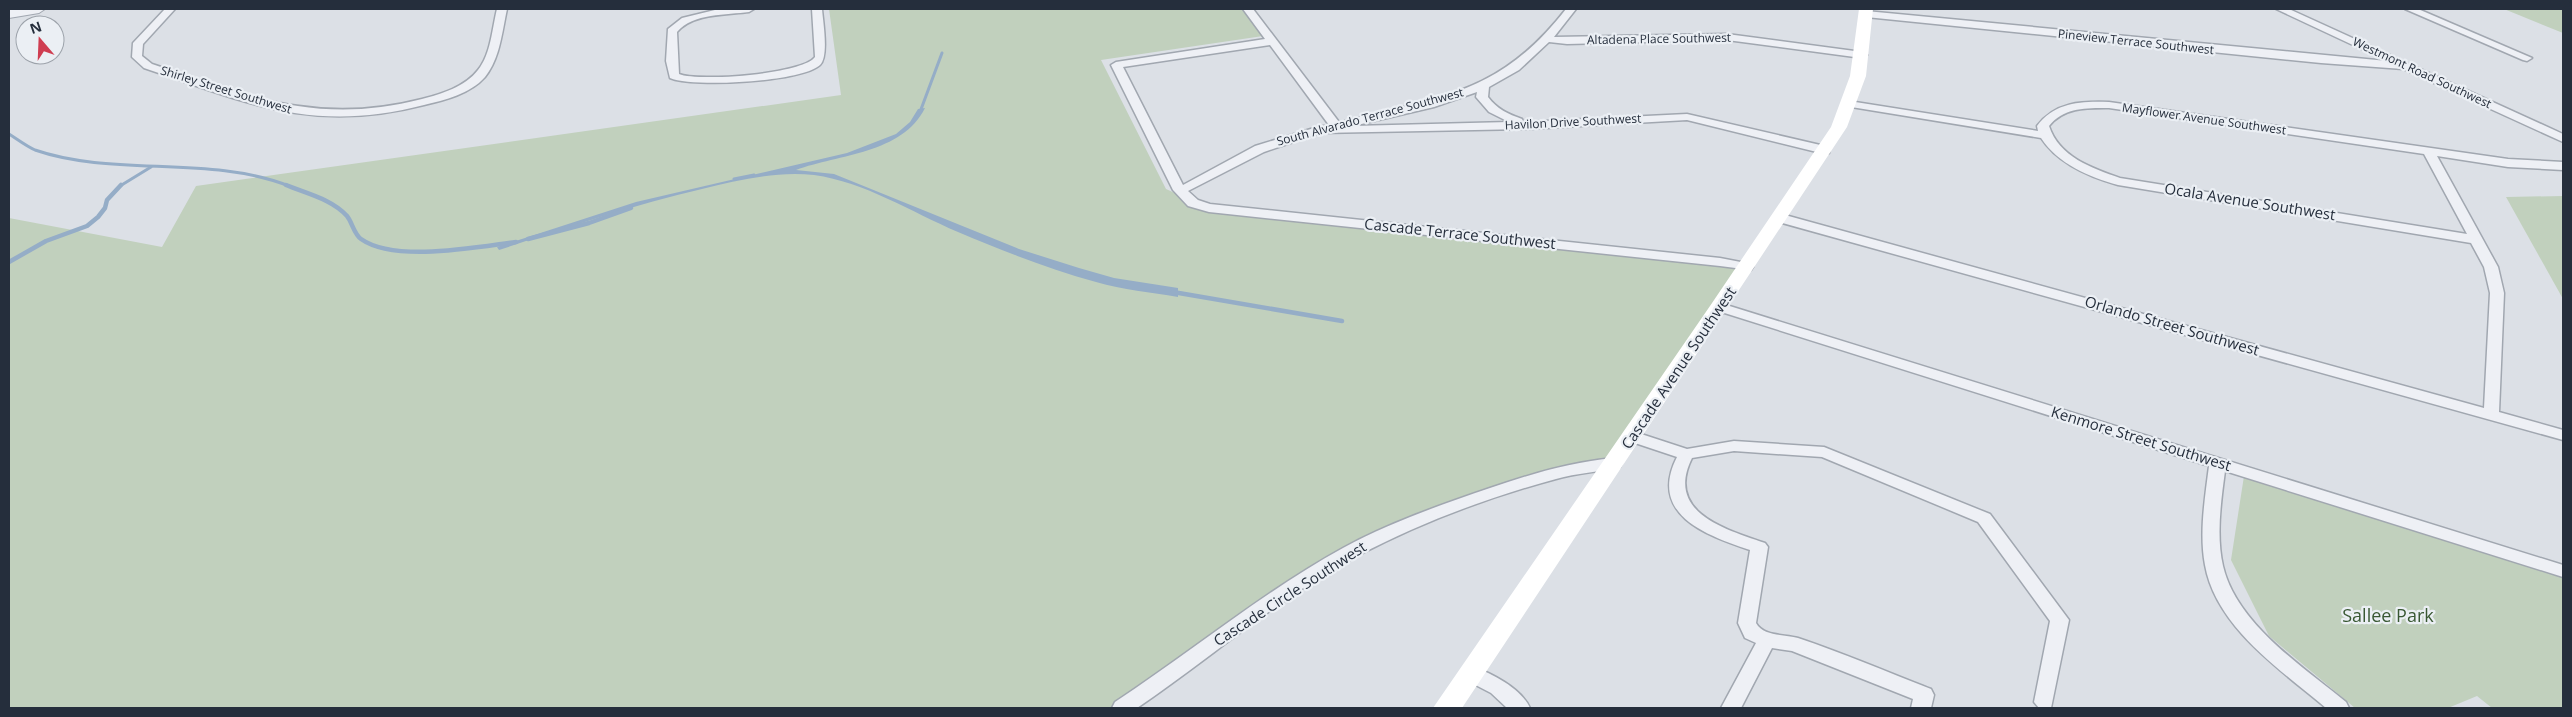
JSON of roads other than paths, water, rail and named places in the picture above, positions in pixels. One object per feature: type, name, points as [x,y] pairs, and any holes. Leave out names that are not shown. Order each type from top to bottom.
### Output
[{"type":"main road","name":"Cascade Avenue Southwest","points":[[1447,708],[1825,150],[1851,101],[1862,56],[1866,12]]},
{"type":"street","points":[[9,14],[40,9]]},
{"type":"street","name":"Shirley Street Southwest","points":[[170,9],[138,43],[137,57],[148,66],[277,108],[317,113],[360,112],[401,108],[434,99],[462,88],[481,75],[490,60],[502,9]]},
{"type":"street","points":[[749,9],[690,18],[675,26],[672,31],[672,71],[675,77],[686,81],[707,82],[806,68],[816,63],[820,57],[817,9]]},
{"type":"street","points":[[1248,9],[1274,41],[1336,126]]},
{"type":"street","name":"South Alvarado Terrace Southwest","points":[[1179,190],[1194,186],[1235,160],[1262,147],[1318,130],[1426,104],[1484,86],[1518,65],[1545,39],[1571,9]]},
{"type":"street","name":"Westmont Road Southwest","points":[[2281,9],[2563,138]]},
{"type":"street","points":[[2410,9],[2526,58]]},
{"type":"street","name":"Pineview Terrace Southwest","points":[[1866,12],[2321,60],[2406,66]]},
{"type":"street","name":"Altadena Place Southwest","points":[[1545,39],[1567,41],[1727,37],[1862,56]]},
{"type":"street","points":[[1179,190],[1116,65],[1274,41]]},
{"type":"street","points":[[1484,86],[1482,97],[1489,108],[1504,117],[1529,125]]},
{"type":"street","points":[[1851,101],[2043,131]]},
{"type":"street","name":"Mayflower Avenue Southwest","points":[[2043,131],[2049,116],[2063,109],[2084,105],[2109,105],[2508,163],[2563,166]]},
{"type":"street","name":"Havilon Drive Southwest","points":[[1318,130],[1529,125],[1687,117],[1711,121],[1825,150]]},
{"type":"street","name":"Ocala Avenue Southwest","points":[[2043,131],[2055,149],[2079,165],[2118,180],[2478,240]]},
{"type":"street","points":[[2428,151],[2491,266],[2497,293],[2490,415]]},
{"type":"street","name":"Cascade Terrace Southwest","points":[[1179,190],[1193,203],[1209,208],[1710,261],[1746,267]]},
{"type":"street","name":"Orlando Street Southwest","points":[[1780,218],[2563,435]]},
{"type":"street","name":"Kenmore Street Southwest","points":[[1720,307],[2563,571]]},
{"type":"street","points":[[1632,436],[1686,454],[1734,446],[1824,452],[1984,518],[2060,620],[2044,702]]},
{"type":"street","points":[[1686,454],[1680,462],[1674,486],[1676,497],[1685,510],[1708,526],[1734,539],[1759,547],[1747,623],[1752,633],[1768,640],[1794,644],[1924,695],[1921,708]]},
{"type":"street","name":"Cascade Circle Southwest","points":[[1122,708],[1160,683],[1230,630],[1348,553],[1388,533],[1425,517],[1553,472],[1582,465],[1614,463]]},
{"type":"street","points":[[2218,463],[2212,505],[2214,566],[2223,593],[2251,630],[2339,708]]},
{"type":"street","points":[[1731,708],[1768,640]]},
{"type":"street","points":[[1471,674],[1498,688],[1520,708]]},
{"type":"water","points":[[925,108],[915,123],[901,135],[885,144],[796,170],[834,174],[1019,249],[1079,268],[1114,278],[1178,288],[1178,297],[1116,287],[1061,271],[1009,253],[958,232],[870,191],[851,184],[814,175],[771,175],[729,182],[676,195],[574,225],[499,250],[497,247],[636,202],[847,153],[896,134],[910,122],[918,109]]},
{"type":"waterway","points":[[920,112],[942,53]]},
{"type":"waterway","points":[[9,134],[35,150],[65,158],[97,163],[227,171],[259,177],[287,186]]},
{"type":"waterway","points":[[120,186],[151,167]]},
{"type":"waterway","points":[[734,179],[754,175]]},
{"type":"waterway","points":[[9,262],[46,241],[87,226],[98,217],[105,208],[107,200],[120,186]]},
{"type":"waterway","points":[[287,186],[334,205],[347,216],[361,239],[376,246],[415,252],[459,250],[516,242]]},
{"type":"waterway","points":[[528,239],[589,223],[631,208]]},
{"type":"waterway","points":[[1173,292],[1342,321]]},
{"type":"park label","name":"Sallee Park","points":[[2388,616]]}]
